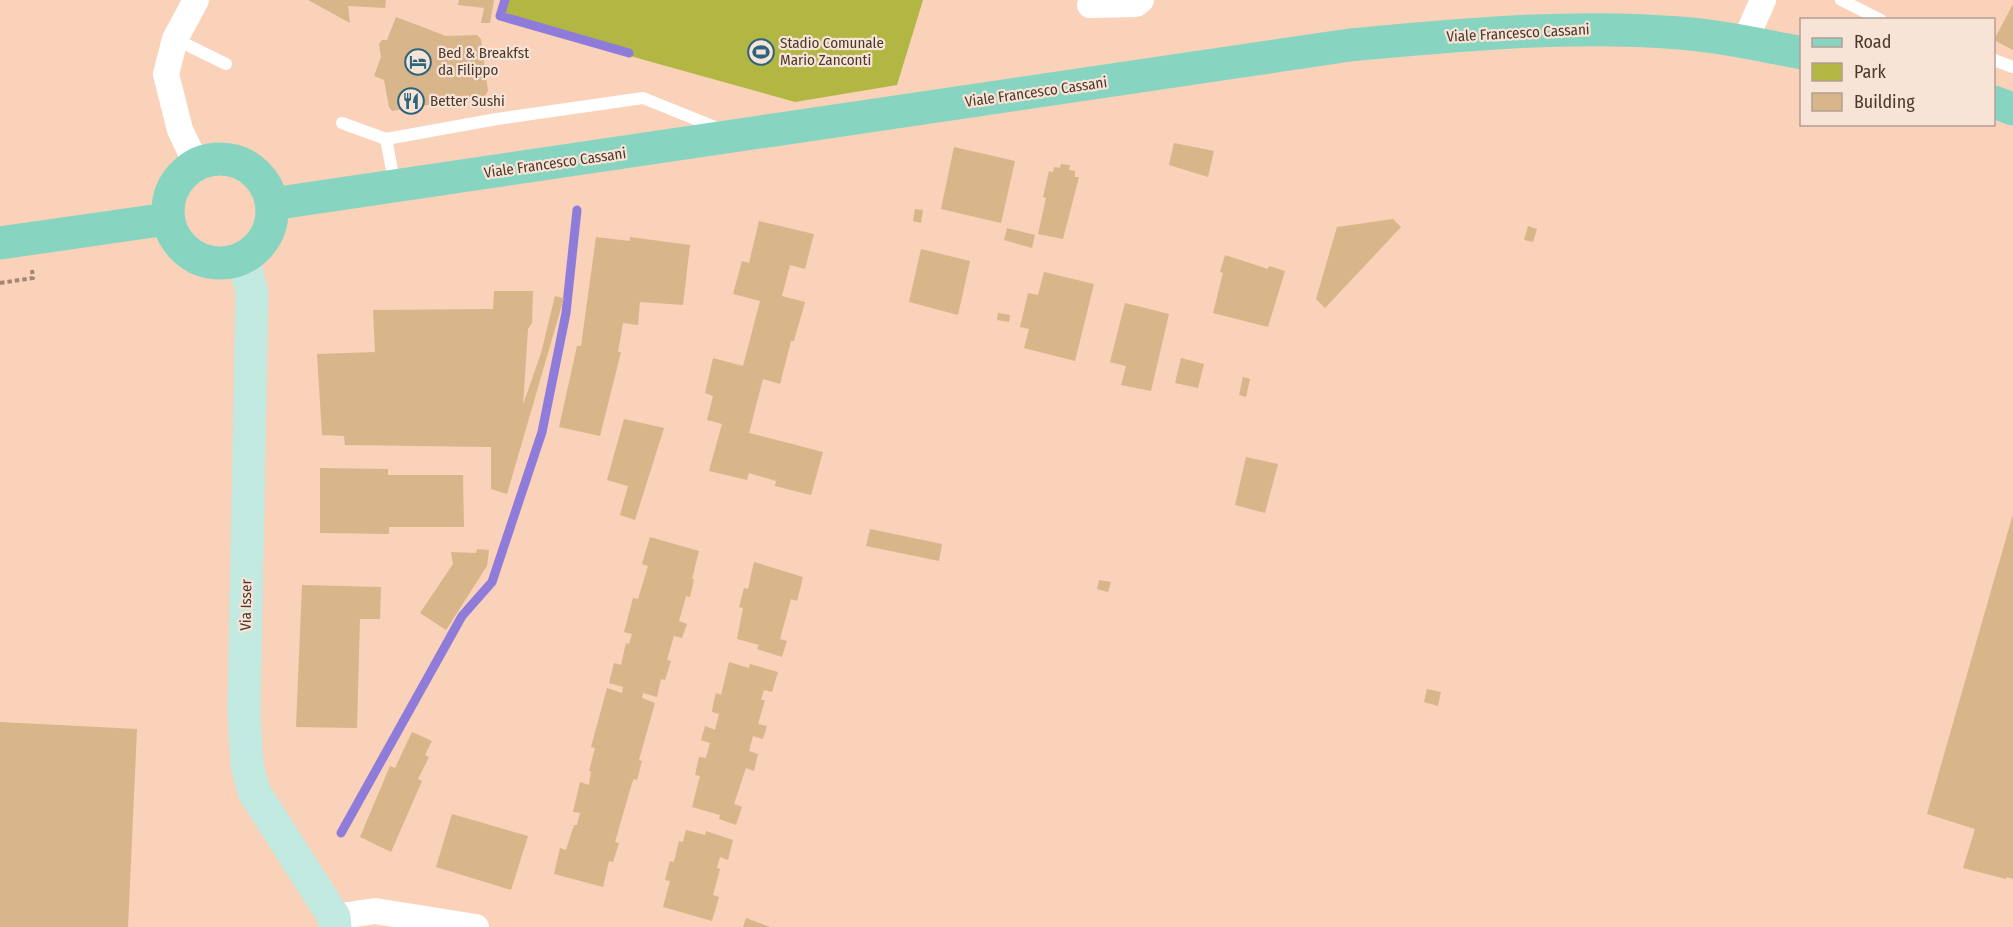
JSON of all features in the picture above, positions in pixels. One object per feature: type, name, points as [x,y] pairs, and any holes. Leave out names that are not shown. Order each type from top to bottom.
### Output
[{"type":"main road","name":"Viale Francesco Cassani","points":[[273,204],[1350,45],[1451,35],[1584,29],[1680,33],[1744,41],[1800,53]]},
{"type":"main road","points":[[1995,102],[2013,109]]},
{"type":"main road","points":[[212,159],[240,162],[262,179],[273,204],[267,237],[243,259],[210,264],[181,248],[167,219],[170,191],[187,169],[212,159]]},
{"type":"main road","points":[[0,243],[167,219]]},
{"type":"street","points":[[196,0],[175,39],[166,74],[180,130],[197,165]]},
{"type":"street","points":[[1090,5],[1136,4],[1141,0]]},
{"type":"street","points":[[1744,41],[1763,0]]},
{"type":"street","name":"Via Isser","points":[[243,259],[252,292],[244,712],[247,764],[254,792],[335,922]]},
{"type":"street","points":[[335,922],[375,911],[476,927]]},
{"type":"lane","points":[[1841,0],[1877,18]]},
{"type":"lane","points":[[175,39],[226,64]]},
{"type":"lane","points":[[1995,60],[2013,67]]},
{"type":"lane","points":[[342,123],[386,139],[497,119],[643,98],[738,136]]},
{"type":"lane","points":[[386,139],[395,187]]},
{"type":"green space","name":"Stadio Comunale Mario Zanconti","points":[[503,0],[923,0],[897,85],[795,102],[497,19]]},
{"type":"building","points":[[308,0],[386,0],[385,8],[348,6],[350,23]]},
{"type":"building","points":[[459,0],[494,0],[490,23],[481,23],[484,8],[458,5]]},
{"type":"building","points":[[2013,4],[2013,50],[1995,41]]},
{"type":"building","points":[[396,17],[446,36],[477,35],[481,39],[488,91],[485,96],[461,100],[458,108],[444,102],[392,111],[389,107],[384,80],[374,76],[381,57],[379,44],[382,40],[387,40]]},
{"type":"building","points":[[1174,143],[1214,151],[1208,177],[1169,165]]},
{"type":"building","points":[[954,147],[1015,161],[1001,223],[941,209]]},
{"type":"building","points":[[1061,164],[1070,165],[1069,170],[1075,171],[1075,177],[1079,177],[1063,239],[1038,234],[1049,171],[1053,172],[1054,167],[1060,168]]},
{"type":"building","points":[[915,209],[923,210],[921,223],[913,221]]},
{"type":"building","points":[[1393,219],[1401,227],[1325,308],[1316,299],[1337,227]]},
{"type":"building","points":[[759,221],[814,234],[805,269],[790,265],[782,296],[805,302],[794,341],[791,341],[780,384],[763,379],[749,433],[823,452],[811,495],[775,486],[776,481],[749,473],[747,480],[709,471],[722,424],[707,420],[713,396],[705,393],[713,358],[743,366],[760,301],[733,294],[742,261],[749,263]]},
{"type":"building","points":[[1528,226],[1537,229],[1533,242],[1524,240]]},
{"type":"building","points":[[1007,228],[1035,235],[1032,248],[1004,240]]},
{"type":"building","points":[[596,237],[630,241],[630,237],[690,245],[683,305],[640,302],[638,325],[623,323],[618,352],[621,352],[600,436],[559,427],[577,346],[581,346]]},
{"type":"building","points":[[921,249],[970,261],[958,315],[909,302]]},
{"type":"building","points":[[1225,255],[1268,269],[1269,266],[1285,271],[1268,327],[1213,313]]},
{"type":"building","points":[[1044,272],[1094,284],[1075,361],[1024,348],[1029,329],[1020,327],[1028,293],[1038,295]]},
{"type":"building","points":[[494,291],[533,291],[532,323],[528,329],[523,405],[541,353],[555,296],[564,298],[507,494],[491,489],[491,447],[345,445],[344,436],[322,435],[317,354],[375,352],[373,310],[493,309]]},
{"type":"building","points":[[1125,303],[1169,314],[1151,391],[1121,385],[1126,366],[1110,362]]},
{"type":"building","points":[[998,313],[1010,315],[1009,322],[997,320]]},
{"type":"building","points":[[1181,358],[1204,364],[1198,388],[1175,383]]},
{"type":"building","points":[[1243,377],[1250,379],[1246,397],[1239,395]]},
{"type":"building","points":[[624,419],[664,428],[635,520],[620,515],[628,486],[607,480]]},
{"type":"building","points":[[1246,457],[1278,464],[1265,513],[1235,505]]},
{"type":"building","points":[[320,468],[388,469],[388,475],[463,475],[464,527],[389,527],[389,534],[320,533]]},
{"type":"building","points":[[2013,514],[2013,879],[2007,877],[2006,879],[1963,868],[1975,829],[1927,814]]},
{"type":"building","points":[[870,529],[942,544],[939,561],[866,546]]},
{"type":"building","points":[[650,537],[699,551],[690,597],[686,596],[679,621],[687,624],[682,638],[674,636],[667,660],[671,661],[665,680],[661,679],[657,697],[643,693],[642,698],[655,703],[639,760],[642,761],[637,780],[634,779],[632,783],[615,842],[619,843],[613,862],[609,861],[603,887],[554,874],[560,848],[566,850],[574,825],[577,825],[580,813],[573,812],[580,782],[589,785],[591,771],[589,771],[595,748],[591,747],[607,688],[622,693],[623,687],[609,683],[614,663],[621,665],[626,643],[629,644],[632,634],[624,632],[633,598],[638,599],[648,566],[642,564]]},
{"type":"building","points":[[477,549],[489,550],[487,566],[446,630],[420,613],[453,564],[451,552],[476,553]]},
{"type":"building","points":[[754,562],[803,577],[797,601],[791,599],[780,639],[787,641],[782,657],[757,649],[759,645],[737,639],[743,608],[739,607],[744,588],[748,589]]},
{"type":"building","points":[[1099,580],[1111,582],[1108,592],[1097,589]]},
{"type":"building","points":[[302,585],[381,587],[380,619],[360,619],[357,728],[296,727]]},
{"type":"building","points":[[729,662],[749,668],[750,664],[778,672],[772,692],[764,690],[761,700],[765,700],[758,724],[767,726],[763,739],[753,736],[749,751],[758,754],[754,771],[746,768],[734,804],[742,807],[736,825],[719,819],[720,815],[692,807],[700,776],[695,775],[699,757],[706,758],[710,743],[701,740],[705,726],[715,730],[719,714],[712,712],[713,705],[716,693],[721,695]]},
{"type":"building","points":[[1427,689],[1441,692],[1438,706],[1424,702]]},
{"type":"building","points":[[0,722],[137,729],[128,927],[0,927]]},
{"type":"building","points":[[412,732],[432,741],[425,755],[429,757],[418,779],[422,781],[391,852],[360,837],[390,766],[395,768]]},
{"type":"building","points":[[452,814],[528,836],[511,890],[436,867]]},
{"type":"building","points":[[686,830],[705,835],[706,831],[733,840],[728,860],[720,857],[717,868],[720,869],[713,895],[719,897],[712,921],[663,907],[670,881],[665,880],[670,861],[674,862],[679,841],[683,842]]},
{"type":"building","points":[[746,918],[770,927],[743,927]]},
{"type":"waterway","points":[[505,0],[500,16],[629,53]]},
{"type":"waterway","points":[[341,833],[462,616],[492,582],[542,432],[566,313],[577,210]]},
{"type":"place","name":"Stadio Comunale Mario Zanconti","points":[[761,52]]},
{"type":"place","name":"Bed & Breakfst da Filippo","points":[[418,62]]},
{"type":"place","name":"Better Sushi","points":[[411,101]]}]
